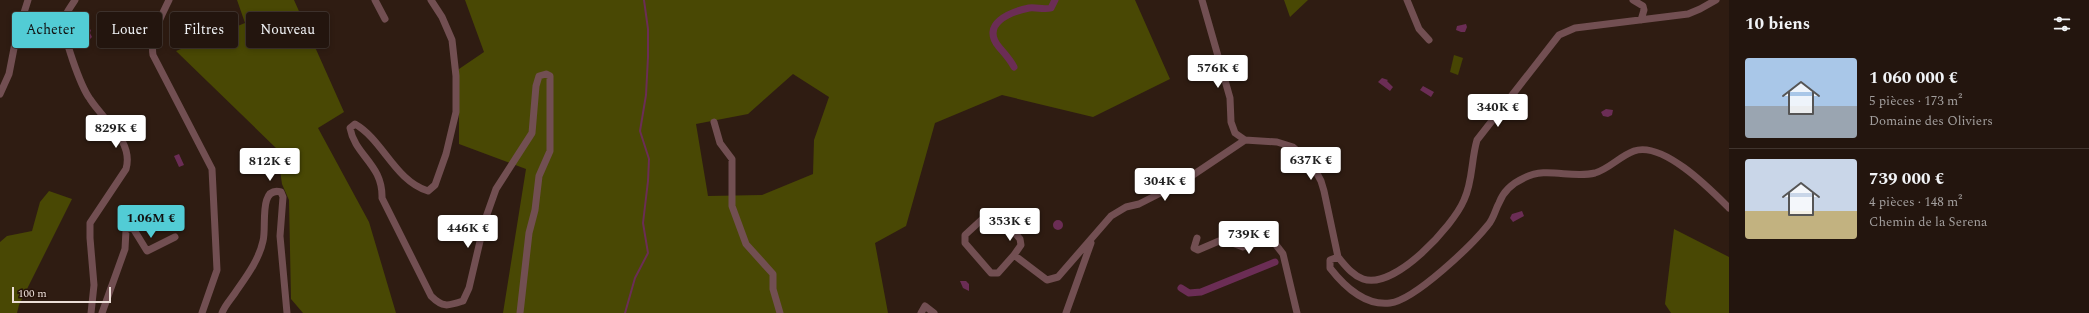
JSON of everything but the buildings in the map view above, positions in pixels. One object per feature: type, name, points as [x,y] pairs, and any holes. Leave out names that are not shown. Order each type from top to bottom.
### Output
[{"type":"street","points":[[0,94],[9,74],[16,38],[28,0]]},
{"type":"street","points":[[76,0],[64,20],[64,30],[67,41],[89,99],[125,145],[129,160],[126,169],[90,223],[94,285],[91,313]]},
{"type":"street","points":[[169,0],[155,32],[153,41],[153,56],[212,169],[217,270],[202,313]]},
{"type":"street","points":[[375,0],[385,19]]},
{"type":"street","points":[[431,0],[442,17],[452,40],[456,76],[456,112],[446,154],[435,185],[428,191],[418,188],[387,158],[363,128],[355,124],[350,128],[352,139],[376,170],[382,186],[382,198],[431,296],[438,302],[449,306],[463,301],[469,288],[485,220],[496,189],[532,133],[536,86],[539,76],[546,74],[550,76],[550,151],[539,176],[536,210],[529,233],[520,313]]},
{"type":"street","points":[[1202,0],[1230,98],[1232,128],[1235,133],[1245,140],[1285,144],[1300,152],[1312,164],[1323,186],[1338,257],[1348,269],[1364,279],[1376,280],[1388,277],[1410,263],[1424,251],[1458,211],[1464,201],[1470,185],[1474,150],[1478,140],[1559,35],[1575,28],[1688,14],[1716,0]]},
{"type":"street","points":[[1407,0],[1419,29],[1430,40]]},
{"type":"street","points":[[1633,0],[1643,6],[1644,10],[1641,20]]},
{"type":"street","points":[[714,122],[720,143],[732,159],[732,206],[746,244],[773,274],[773,289],[780,313]]},
{"type":"street","points":[[1014,255],[1047,280],[1058,277],[1111,216],[1126,207],[1139,204],[1184,181],[1245,140]]},
{"type":"street","points":[[1338,257],[1330,260],[1330,268],[1356,294],[1372,302],[1395,301],[1404,298],[1446,268],[1490,223],[1506,192],[1524,178],[1545,172],[1578,176],[1588,175],[1599,172],[1633,152],[1640,150],[1657,152],[1665,156],[1694,176],[1729,208]]},
{"type":"street","points":[[222,313],[256,260],[264,241],[266,199],[269,193],[275,190],[281,192],[283,197],[280,236],[285,306],[287,313]]},
{"type":"street","points":[[990,212],[998,213],[1020,239],[1021,245],[1014,255],[998,273],[991,273],[965,243],[965,235],[990,212]]},
{"type":"street","points":[[102,313],[125,249],[126,230],[131,225],[151,213]]},
{"type":"street","points":[[131,225],[147,251],[175,237]]},
{"type":"street","points":[[1066,313],[1094,236]]},
{"type":"street","points":[[1197,238],[1194,245],[1198,250],[1218,241],[1227,241],[1243,247],[1264,241],[1273,241],[1283,254],[1297,313]]},
{"type":"street","points":[[921,313],[925,306],[934,313]]},
{"type":"shaded area","points":[[237,0],[294,0],[299,12],[246,12],[246,48],[315,48],[344,112],[318,128],[369,222],[396,313],[303,313],[291,299],[289,200],[282,184],[277,149],[176,51],[183,48],[238,48],[238,26],[245,23]]},
{"type":"shaded area","points":[[465,0],[1135,0],[1170,79],[1093,117],[1002,95],[935,123],[906,226],[875,243],[888,313],[503,313],[526,169],[459,144],[459,69],[484,52]],"holes":[[[793,74],[829,97],[814,140],[813,174],[762,195],[708,196],[696,124],[748,114]]]},
{"type":"shaded area","points":[[1284,0],[1308,0],[1290,17]]},
{"type":"shaded area","points":[[1466,24],[1467,27],[1465,32],[1456,30],[1457,26]]},
{"type":"shaded area","points":[[89,29],[91,30],[90,33],[92,37],[89,40]]},
{"type":"shaded area","points":[[1454,55],[1463,58],[1458,75],[1450,72]]},
{"type":"shaded area","points":[[1382,78],[1388,80],[1387,81],[1393,87],[1390,91],[1378,82]]},
{"type":"shaded area","points":[[1423,86],[1434,92],[1431,97],[1420,90]]},
{"type":"shaded area","points":[[1606,109],[1613,110],[1612,115],[1608,117],[1603,116],[1601,112]]},
{"type":"shaded area","points":[[179,154],[184,165],[179,167],[174,156]]},
{"type":"shaded area","points":[[49,191],[72,199],[19,305],[17,313],[0,313],[0,242],[7,236],[32,231],[40,202]]},
{"type":"shaded area","points":[[1522,211],[1524,216],[1513,222],[1510,218],[1512,214]]},
{"type":"shaded area","points":[[1056,220],[1060,220],[1062,221],[1062,229],[1056,230],[1053,227],[1053,223]]},
{"type":"shaded area","points":[[1674,229],[1729,257],[1729,313],[1671,313],[1665,304]]},
{"type":"shaded area","points":[[960,281],[966,281],[969,284],[969,291],[963,288]]},
{"type":"waterway","points":[[625,313],[635,278],[648,253],[643,223],[649,159],[640,131],[646,95],[648,57],[648,29],[644,0]]},
{"type":"waterway","points":[[1014,67],[994,39],[993,32],[995,26],[1006,16],[1021,10],[1029,8],[1051,8],[1055,0]]},
{"type":"waterway","points":[[1181,288],[1189,293],[1201,292],[1275,262]]}]
